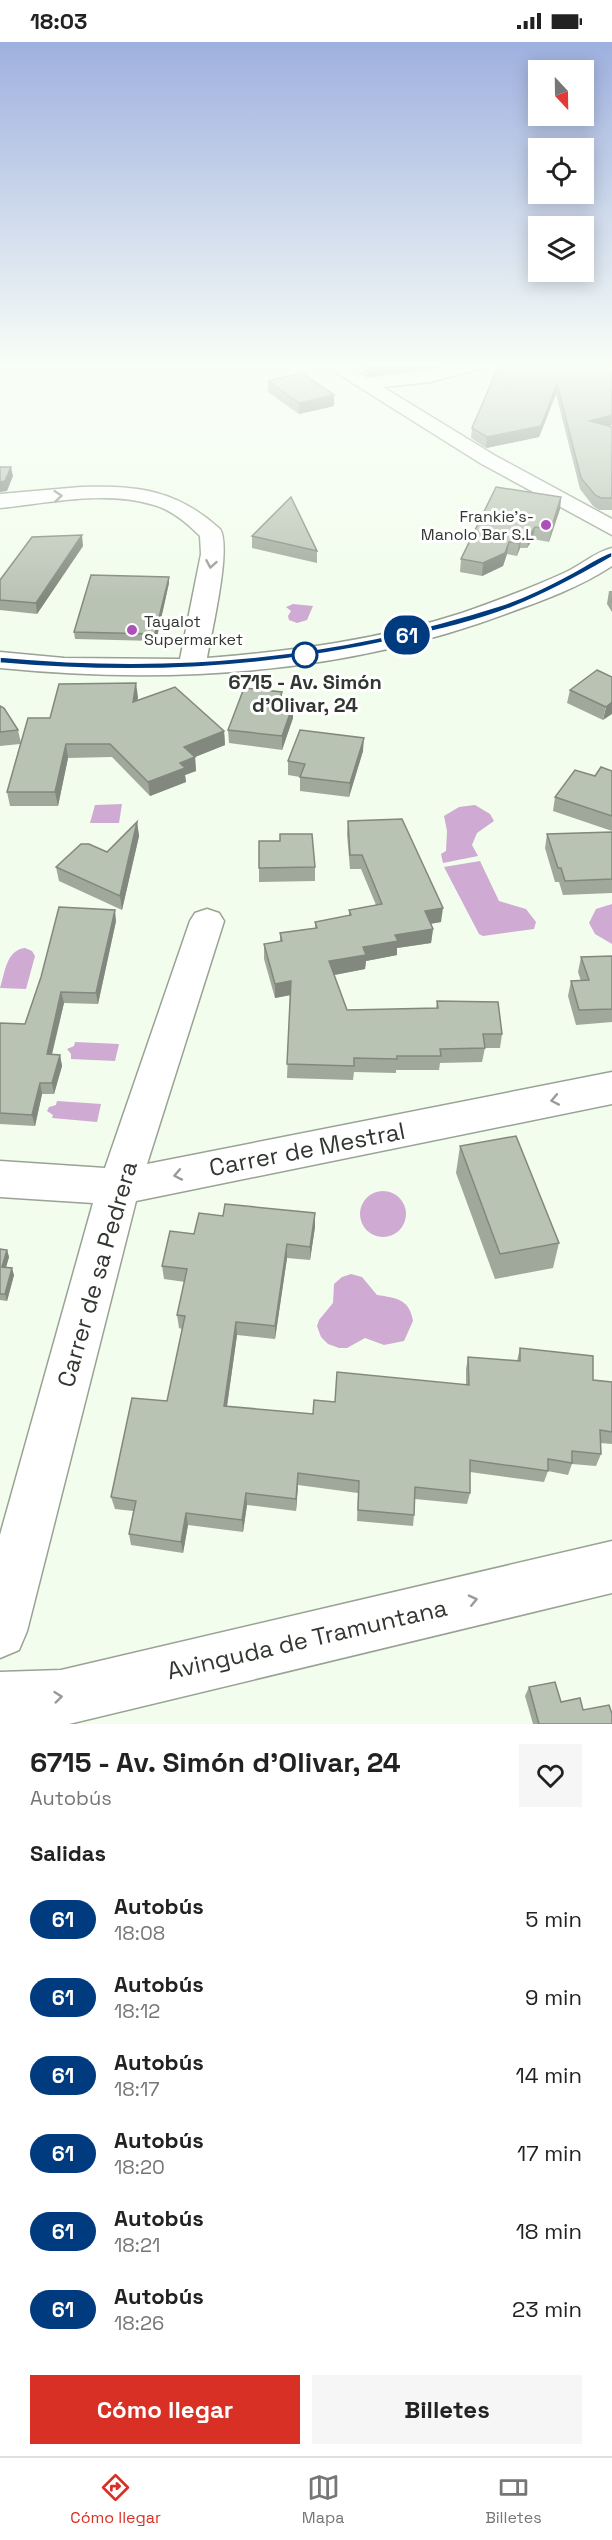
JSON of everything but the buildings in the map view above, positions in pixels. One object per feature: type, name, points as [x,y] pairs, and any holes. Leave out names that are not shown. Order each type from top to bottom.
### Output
[{"type":"street","points":[[459,441],[612,528]]},
{"type":"street","points":[[0,501],[120,494],[162,500],[192,515],[212,534],[213,554],[192,665]]},
{"type":"street","points":[[0,660],[74,667],[192,665],[242,663],[329,652],[431,629],[507,606],[555,586],[612,555]]},
{"type":"street","name":"Carrer de sa Pedrera","points":[[0,1631],[119,1187],[207,921]]},
{"type":"street","name":"Carrer de Mestral","points":[[0,1179],[119,1187],[612,1088]]},
{"type":"street","name":"Avinguda de Tramuntana","points":[[0,1700],[61,1698],[612,1567]]},
{"type":"shaded area","points":[[293,604],[313,606],[307,620],[297,623],[289,620],[288,616],[291,611],[286,607]]},
{"type":"shaded area","points":[[122,804],[119,823],[90,823],[95,805]]},
{"type":"shaded area","points":[[475,805],[490,814],[494,821],[477,833],[472,845],[478,856],[443,863],[441,854],[446,851],[447,831],[444,816],[459,807]]},
{"type":"shaded area","points":[[480,861],[499,901],[526,909],[536,922],[534,929],[483,936],[479,934],[444,867]]},
{"type":"shaded area","points":[[612,904],[612,944],[595,934],[589,923],[596,909]]},
{"type":"shaded area","points":[[25,948],[32,951],[35,956],[26,989],[0,988],[10,958],[14,953]]},
{"type":"shaded area","points":[[75,1042],[119,1044],[115,1061],[71,1059],[71,1054],[67,1049],[74,1046]]},
{"type":"shaded area","points":[[57,1101],[101,1104],[97,1122],[52,1118],[53,1115],[47,1111],[49,1107],[56,1105]]},
{"type":"shaded area","points":[[383,1191],[399,1198],[406,1214],[399,1230],[383,1237],[367,1230],[360,1214],[367,1198]]},
{"type":"shaded area","points":[[351,1274],[362,1277],[377,1295],[396,1299],[405,1304],[413,1321],[404,1341],[384,1345],[365,1338],[347,1348],[339,1348],[328,1344],[321,1337],[317,1326],[333,1303],[334,1284],[342,1277]]},
{"type":"bus line","name":"61","points":[[0,660],[74,667],[137,668],[242,663],[329,652],[431,629],[507,606],[555,586],[612,555]]},
{"type":"place","name":"Frankie's- Manolo Bar S.L","points":[[546,525]]},
{"type":"place","name":"Tayalot Supermarket","points":[[132,630]]},
{"type":"place","name":"6715 - Av. Simón d'Olivar, 24","points":[[305,655]]}]
